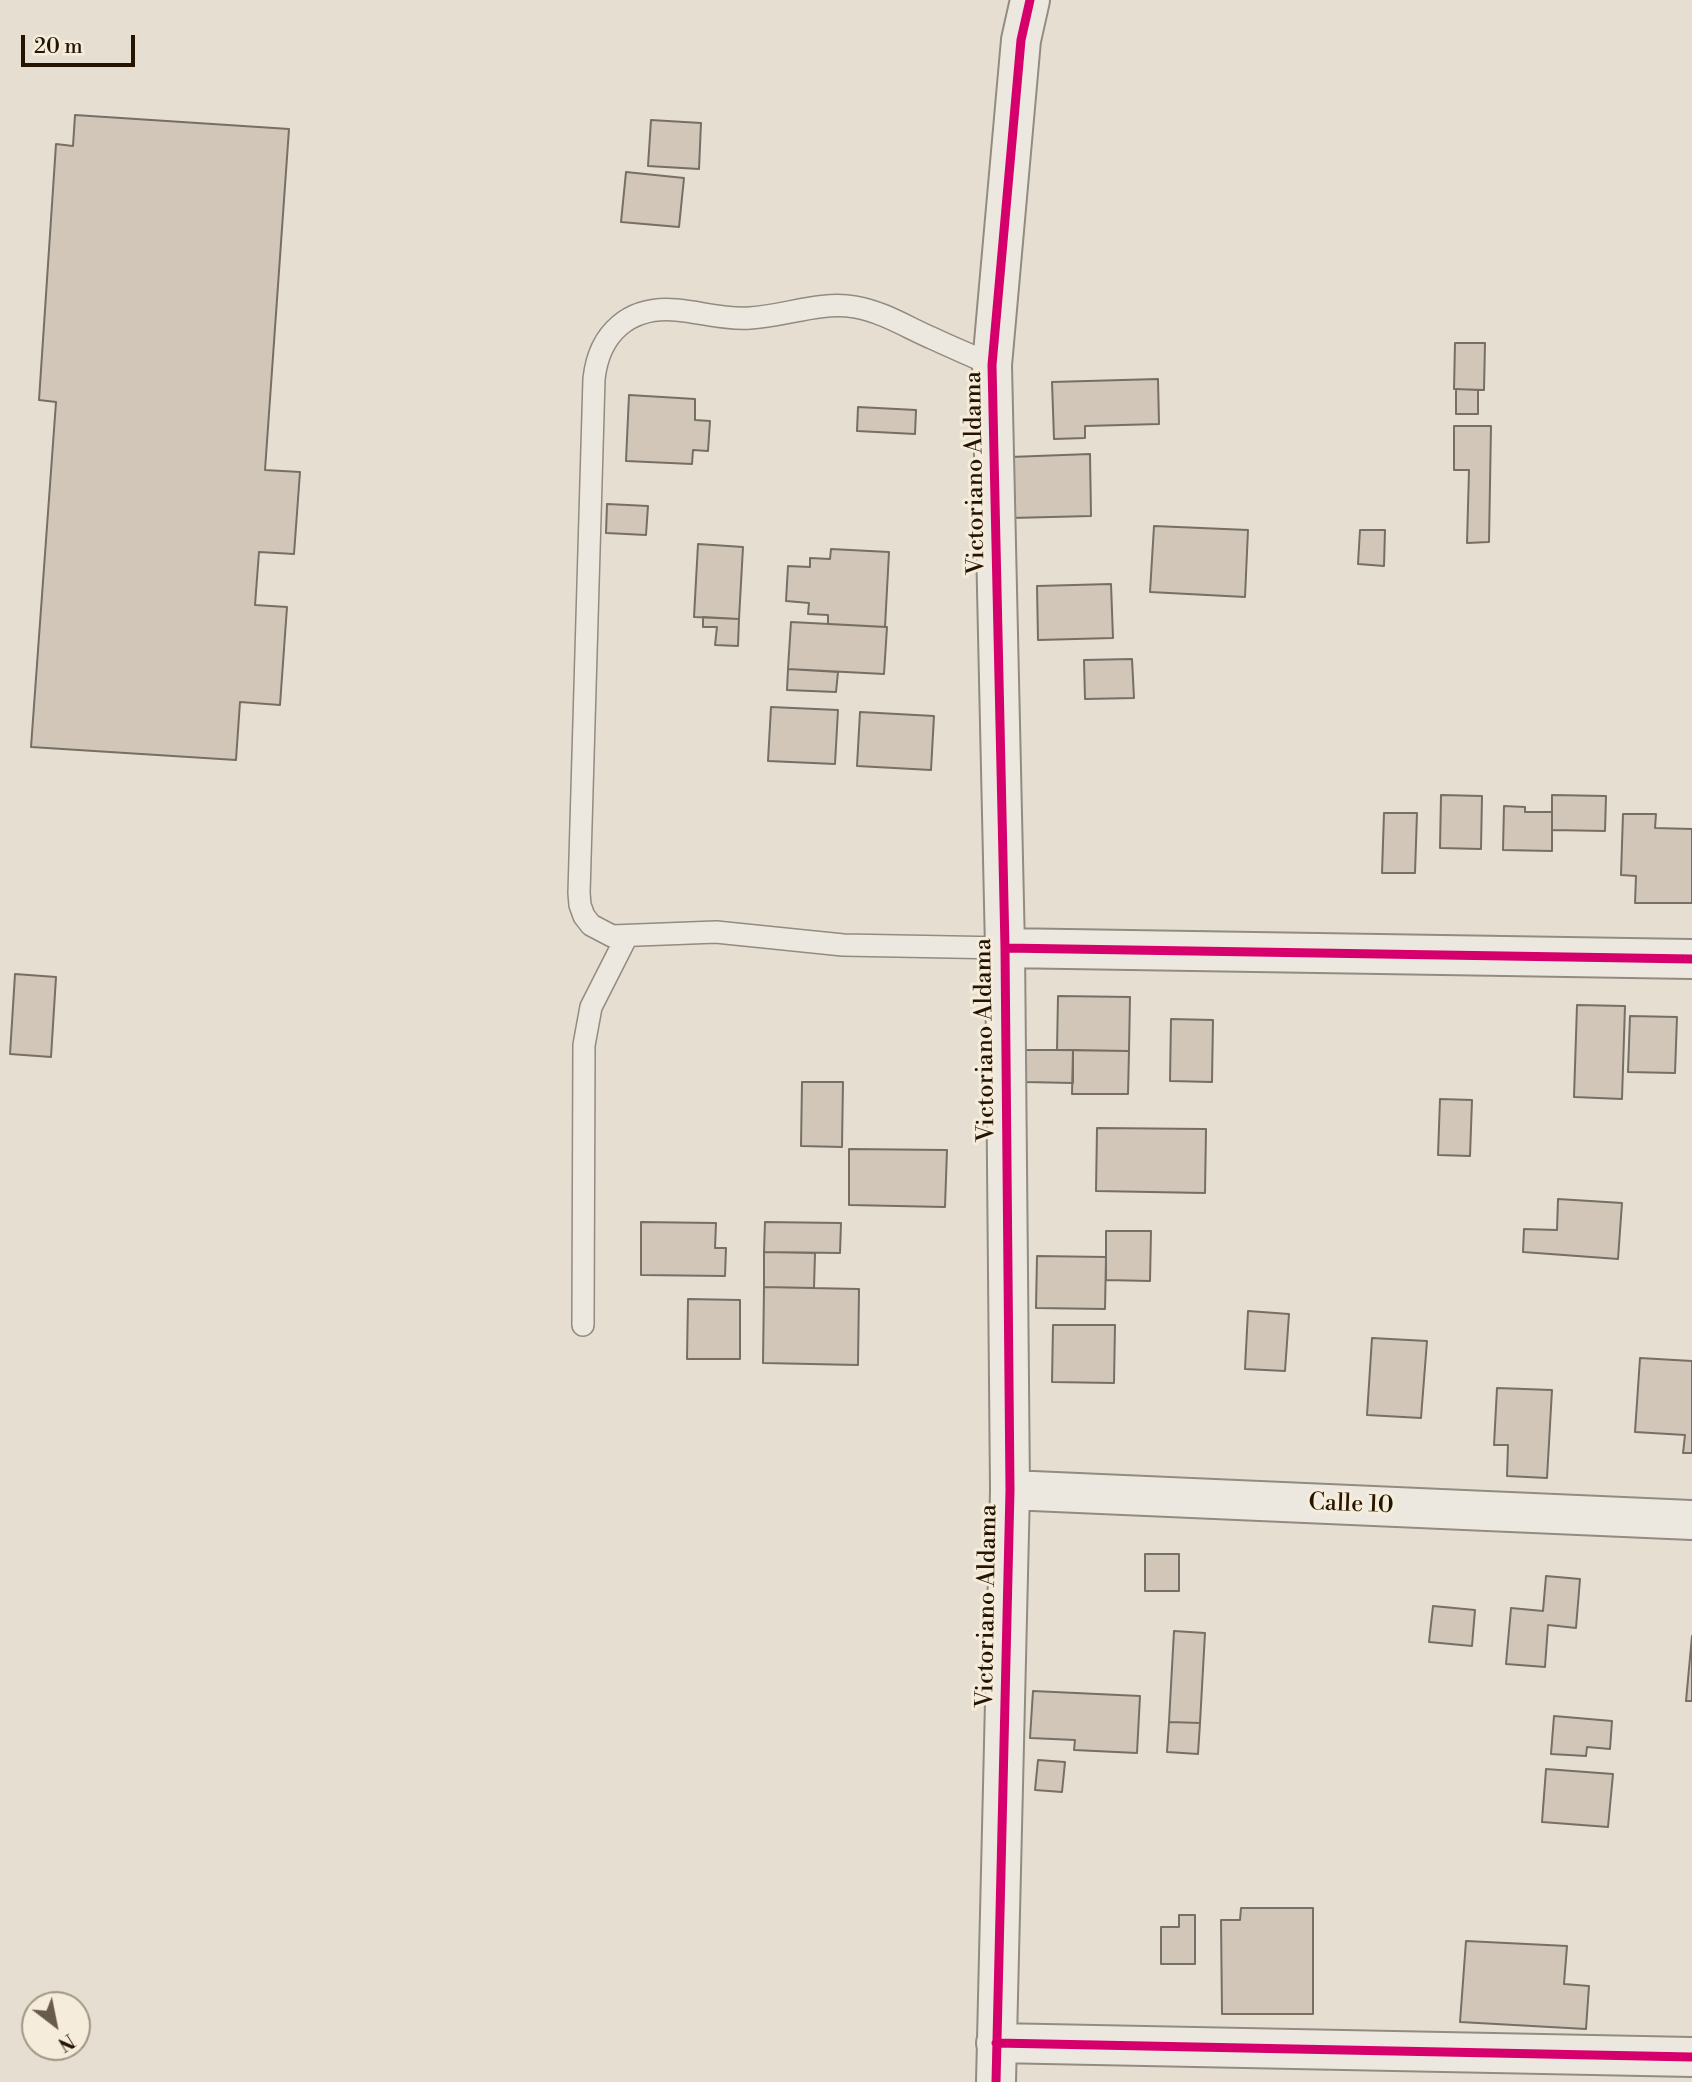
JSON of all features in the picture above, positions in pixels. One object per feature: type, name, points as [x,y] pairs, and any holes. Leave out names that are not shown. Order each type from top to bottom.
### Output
[{"type":"street","name":"Victoriano Aldama","points":[[996,2082],[1010,1490],[1005,948],[992,365],[1021,40],[1030,0]]},
{"type":"street","points":[[1005,948],[1692,959]]},
{"type":"street","name":"Calle 10","points":[[1010,1490],[1692,1520]]},
{"type":"street","points":[[996,2043],[1692,2057]]},
{"type":"lane","points":[[992,365],[874,312],[837,306],[749,318],[674,310],[649,311],[620,323],[607,338],[598,356],[594,379],[579,893],[580,905],[591,925],[612,936],[716,932],[843,945],[1005,948]]},
{"type":"lane","points":[[583,1325],[585,1035],[591,1007],[627,936]]},
{"type":"building","points":[[75,115],[289,129],[265,470],[300,472],[294,554],[259,552],[255,605],[287,607],[280,705],[240,702],[236,760],[31,747],[56,402],[39,400],[56,144],[73,146]]},
{"type":"building","points":[[651,120],[701,123],[699,169],[648,166]]},
{"type":"building","points":[[626,172],[684,178],[679,227],[621,222]]},
{"type":"building","points":[[1455,343],[1485,343],[1484,390],[1454,389]]},
{"type":"building","points":[[1158,379],[1159,424],[1085,426],[1085,438],[1054,439],[1052,382]]},
{"type":"building","points":[[1456,389],[1478,390],[1478,414],[1456,414]]},
{"type":"building","points":[[629,395],[695,399],[695,420],[710,421],[708,451],[693,450],[692,464],[626,461]]},
{"type":"building","points":[[858,407],[916,410],[915,434],[857,431]]},
{"type":"building","points":[[1454,426],[1491,426],[1489,542],[1467,543],[1469,470],[1454,470]]},
{"type":"building","points":[[1090,454],[1091,516],[1011,518],[1010,457]]},
{"type":"building","points":[[607,504],[648,506],[646,535],[606,533]]},
{"type":"building","points":[[1154,526],[1248,530],[1245,597],[1150,592]]},
{"type":"building","points":[[1360,530],[1385,530],[1384,566],[1358,564]]},
{"type":"building","points":[[698,544],[743,547],[739,619],[694,617]]},
{"type":"building","points":[[831,549],[889,552],[885,627],[828,624],[828,615],[808,614],[809,603],[786,601],[788,566],[810,567],[810,558],[830,559]]},
{"type":"building","points":[[1111,584],[1113,638],[1038,640],[1037,586]]},
{"type":"building","points":[[703,617],[739,619],[738,646],[715,645],[717,627],[703,627]]},
{"type":"building","points":[[791,622],[887,627],[884,674],[788,669]]},
{"type":"building","points":[[1132,659],[1134,698],[1085,699],[1084,660]]},
{"type":"building","points":[[788,669],[838,672],[836,692],[787,690]]},
{"type":"building","points":[[771,707],[838,710],[835,764],[768,761]]},
{"type":"building","points":[[860,712],[934,716],[931,770],[857,766]]},
{"type":"building","points":[[1441,795],[1482,796],[1481,849],[1440,848]]},
{"type":"building","points":[[1552,795],[1606,796],[1605,831],[1552,830]]},
{"type":"building","points":[[1504,806],[1525,807],[1525,812],[1552,812],[1552,851],[1503,850]]},
{"type":"building","points":[[1384,813],[1417,813],[1415,873],[1382,873]]},
{"type":"building","points":[[1623,814],[1656,814],[1655,828],[1692,829],[1692,903],[1635,903],[1636,876],[1621,875]]},
{"type":"building","points":[[15,974],[56,977],[51,1057],[10,1054]]},
{"type":"building","points":[[1058,996],[1130,997],[1129,1051],[1057,1050]]},
{"type":"building","points":[[1577,1005],[1625,1006],[1622,1099],[1574,1097]]},
{"type":"building","points":[[1630,1016],[1677,1017],[1675,1073],[1628,1072]]},
{"type":"building","points":[[1171,1019],[1213,1020],[1212,1082],[1170,1081]]},
{"type":"building","points":[[1025,1050],[1073,1050],[1073,1083],[1025,1082]]},
{"type":"building","points":[[1073,1050],[1129,1051],[1128,1094],[1072,1094]]},
{"type":"building","points":[[802,1082],[843,1082],[842,1147],[801,1146]]},
{"type":"building","points":[[1440,1099],[1472,1100],[1470,1156],[1438,1155]]},
{"type":"building","points":[[1097,1128],[1206,1129],[1205,1193],[1096,1191]]},
{"type":"building","points":[[849,1149],[947,1150],[945,1207],[849,1205]]},
{"type":"building","points":[[1558,1199],[1622,1203],[1618,1259],[1523,1252],[1524,1229],[1557,1230]]},
{"type":"building","points":[[641,1222],[716,1223],[715,1248],[726,1248],[725,1276],[641,1275]]},
{"type":"building","points":[[765,1222],[841,1223],[840,1253],[764,1252]]},
{"type":"building","points":[[1106,1231],[1151,1231],[1150,1281],[1106,1280]]},
{"type":"building","points":[[764,1252],[815,1253],[814,1288],[764,1287]]},
{"type":"building","points":[[1037,1256],[1106,1257],[1105,1309],[1036,1308]]},
{"type":"building","points":[[764,1287],[859,1289],[858,1365],[763,1363]]},
{"type":"building","points":[[688,1299],[740,1300],[740,1359],[687,1359]]},
{"type":"building","points":[[1248,1311],[1289,1314],[1285,1371],[1245,1369]]},
{"type":"building","points":[[1053,1325],[1115,1325],[1114,1383],[1052,1382]]},
{"type":"building","points":[[1372,1338],[1427,1341],[1421,1418],[1367,1415]]},
{"type":"building","points":[[1640,1358],[1692,1361],[1692,1453],[1683,1453],[1685,1435],[1635,1432]]},
{"type":"building","points":[[1497,1388],[1552,1390],[1547,1478],[1507,1476],[1508,1445],[1494,1445]]},
{"type":"building","points":[[1145,1554],[1179,1554],[1179,1591],[1145,1591]]},
{"type":"building","points":[[1546,1576],[1580,1579],[1576,1628],[1548,1625],[1545,1667],[1506,1664],[1511,1608],[1543,1611]]},
{"type":"building","points":[[1433,1606],[1475,1610],[1472,1646],[1429,1642]]},
{"type":"building","points":[[1174,1631],[1205,1633],[1200,1723],[1169,1722]]},
{"type":"building","points":[[1692,1636],[1692,1701],[1686,1701]]},
{"type":"building","points":[[1033,1691],[1140,1696],[1137,1753],[1074,1750],[1075,1740],[1030,1738]]},
{"type":"building","points":[[1554,1716],[1612,1721],[1610,1749],[1587,1747],[1586,1756],[1551,1754]]},
{"type":"building","points":[[1169,1722],[1200,1723],[1198,1754],[1167,1752]]},
{"type":"building","points":[[1038,1760],[1065,1762],[1062,1792],[1035,1790]]},
{"type":"building","points":[[1546,1769],[1613,1774],[1608,1827],[1542,1822]]},
{"type":"building","points":[[1241,1908],[1313,1908],[1313,2014],[1222,2014],[1221,1920],[1240,1920]]},
{"type":"building","points":[[1179,1915],[1195,1915],[1195,1964],[1161,1964],[1161,1927],[1179,1927]]},
{"type":"building","points":[[1466,1941],[1567,1946],[1564,1984],[1589,1986],[1586,2029],[1460,2022]]},
{"type":"cycle path","points":[[996,2082],[1010,1490],[1005,948],[992,365],[1021,40],[1030,0]]},
{"type":"cycle path","points":[[1005,948],[1692,959]]},
{"type":"cycle path","points":[[996,2043],[1692,2057]]}]
